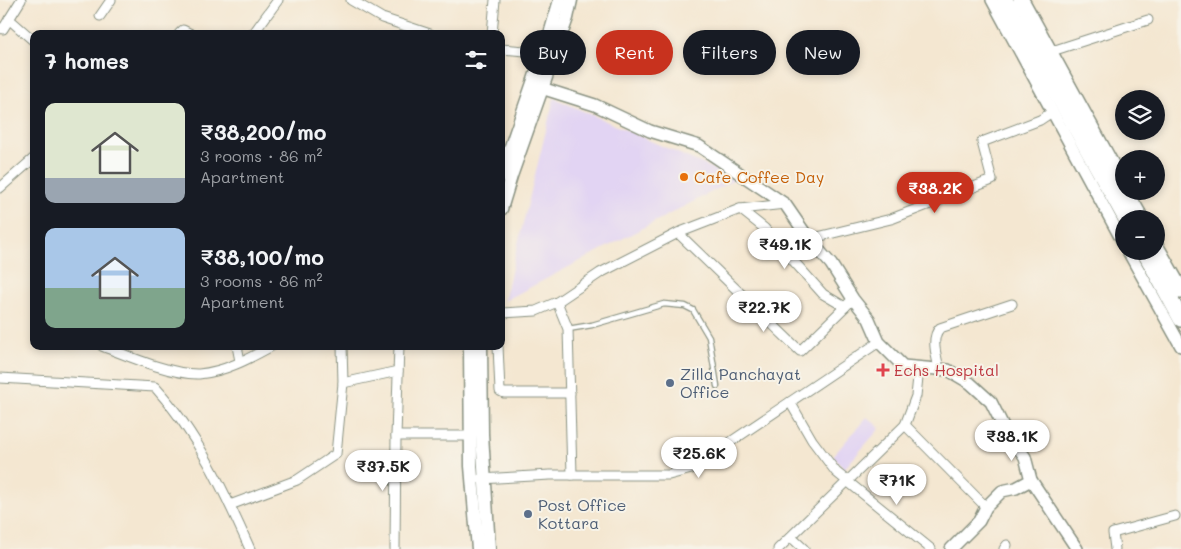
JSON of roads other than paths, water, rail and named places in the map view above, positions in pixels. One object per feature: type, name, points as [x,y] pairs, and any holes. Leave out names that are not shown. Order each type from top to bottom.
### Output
[{"type":"highway","points":[[1005,0],[1121,210]]},
{"type":"highway","points":[[1020,0],[1115,172]]},
{"type":"highway","points":[[1149,260],[1181,319]]},
{"type":"highway","points":[[1163,260],[1181,291]]},
{"type":"main road","points":[[554,30],[560,0]]},
{"type":"main road","points":[[561,30],[567,18],[571,0]]},
{"type":"main road","points":[[505,196],[542,75]]},
{"type":"main road","points":[[505,166],[538,87]]},
{"type":"main road","points":[[470,350],[470,436],[489,549]]},
{"type":"main road","points":[[478,549],[482,350]]},
{"type":"street","points":[[0,28],[2,29],[21,0]]},
{"type":"street","points":[[100,16],[111,0]]},
{"type":"street","points":[[256,30],[278,0]]},
{"type":"street","points":[[351,0],[382,18],[418,30]]},
{"type":"street","points":[[492,30],[495,0]]},
{"type":"street","points":[[992,0],[1115,228]]},
{"type":"street","points":[[9,18],[30,36]]},
{"type":"street","points":[[1049,52],[1148,20]]},
{"type":"street","points":[[505,48],[520,50]]},
{"type":"street","points":[[538,87],[595,105],[650,131],[699,146],[785,204],[809,239],[831,264],[849,303]]},
{"type":"street","points":[[809,239],[890,218],[992,180],[982,142],[1040,120],[1052,112]]},
{"type":"street","points":[[0,188],[30,162]]},
{"type":"street","points":[[505,313],[536,311],[557,302],[600,273],[678,233],[740,210],[785,204]]},
{"type":"street","points":[[740,210],[764,228],[822,294],[849,303],[869,319],[879,342],[903,366],[948,370],[970,383],[991,402],[1004,428],[1025,457],[1031,480],[1077,549]]},
{"type":"street","points":[[678,233],[800,351],[849,303]]},
{"type":"street","points":[[1133,260],[1181,346]]},
{"type":"street","points":[[557,302],[568,329],[572,475]]},
{"type":"street","points":[[940,369],[935,342],[937,331],[940,328],[1012,304]]},
{"type":"street","points":[[478,480],[572,475],[669,475],[699,467],[717,452],[879,342]]},
{"type":"street","points":[[113,350],[153,365],[198,374],[226,368],[263,350]]},
{"type":"street","points":[[238,350],[240,361]]},
{"type":"street","points":[[230,505],[297,480],[336,454],[344,384],[342,350]]},
{"type":"street","points":[[395,549],[399,350]]},
{"type":"street","points":[[498,350],[500,391],[504,393],[570,393]]},
{"type":"street","points":[[778,549],[849,482],[905,425],[916,396],[919,368]]},
{"type":"street","points":[[344,384],[398,371]]},
{"type":"street","points":[[0,378],[155,387],[169,402],[208,460],[250,549]]},
{"type":"street","points":[[790,402],[812,440],[836,472],[931,549]]},
{"type":"street","points":[[905,425],[986,507]]},
{"type":"street","points":[[396,436],[470,436]]},
{"type":"street","points":[[951,549],[980,521],[986,507],[1002,491],[1016,488],[1031,480]]},
{"type":"street","points":[[1115,549],[1113,533],[1174,516]]},
{"type":"street","points":[[791,537],[804,549]]},
{"type":"lane","points":[[568,329],[592,325],[664,304],[684,306],[693,310],[709,337],[716,386]]},
{"type":"place","name":"Cafe Coffee Day","points":[[684,177]]},
{"type":"place","name":"Echs Hospital","points":[[883,370]]},
{"type":"place","name":"Zilla Panchayat Office","points":[[670,383]]},
{"type":"place","name":"Post Office Kottara","points":[[528,514]]}]
